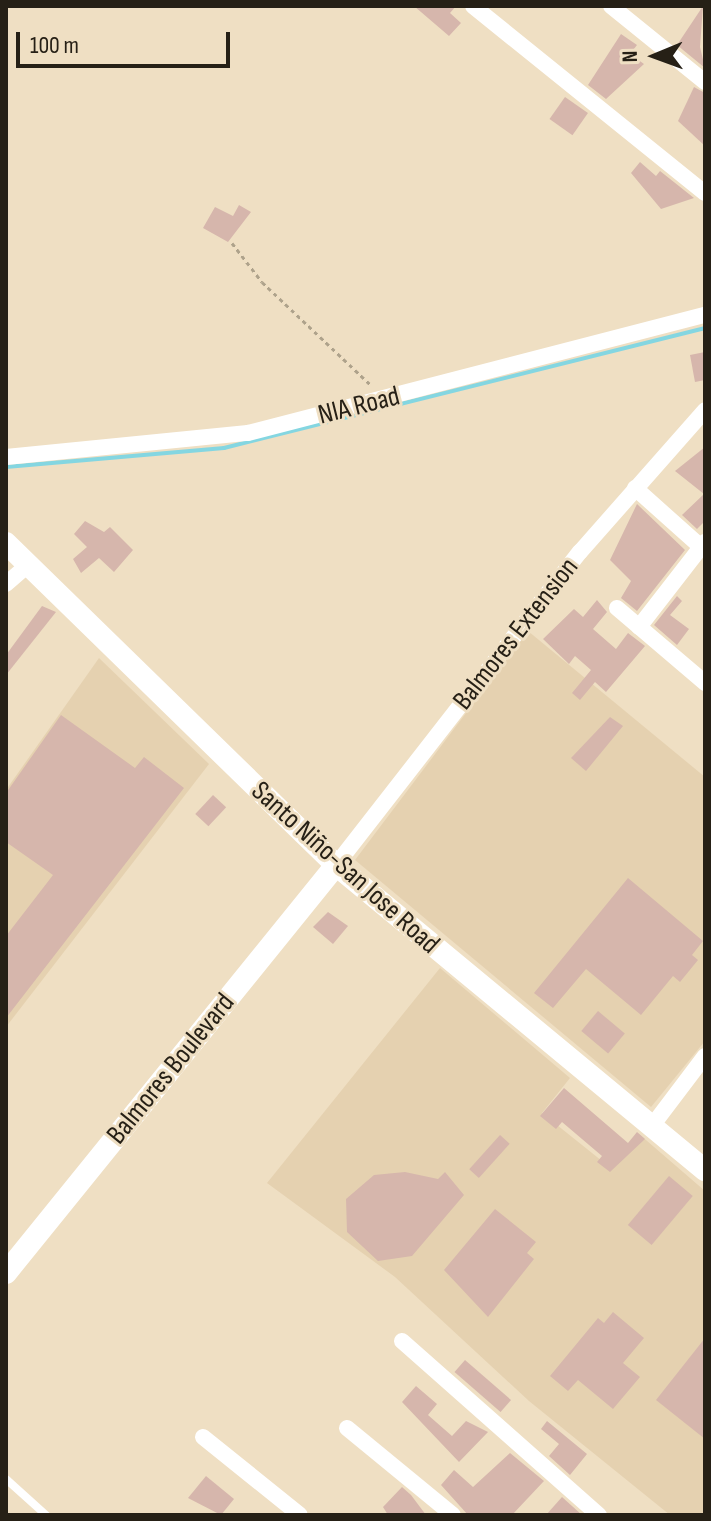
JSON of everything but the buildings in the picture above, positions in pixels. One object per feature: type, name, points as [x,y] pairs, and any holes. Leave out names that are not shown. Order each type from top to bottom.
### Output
[{"type":"main road","name":"Santo Niño-San Jose Road","points":[[6,543],[336,865],[705,1170]]},
{"type":"main road","name":"Balmores Boulevard","points":[[6,1273],[336,865]]},
{"type":"street","points":[[473,6],[705,193]]},
{"type":"street","points":[[611,6],[705,82]]},
{"type":"street","name":"NIA Road","points":[[6,457],[203,440],[383,401],[705,315]]},
{"type":"street","name":"Balmores Extension","points":[[336,865],[635,488],[705,410]]},
{"type":"street","points":[[635,488],[703,544],[639,627]]},
{"type":"street","points":[[6,584],[28,565]]},
{"type":"street","points":[[617,608],[705,683]]},
{"type":"street","points":[[652,1126],[705,1056]]},
{"type":"street","points":[[402,1341],[599,1515]]},
{"type":"street","points":[[347,1428],[453,1515]]},
{"type":"street","points":[[203,1437],[300,1515]]},
{"type":"lane","points":[[6,1479],[46,1515]]},
{"type":"path","points":[[232,243],[383,401]]},
{"type":"shaded area","points":[[528,631],[705,777],[705,1041],[651,1107],[355,860]]},
{"type":"shaded area","points":[[99,658],[209,764],[6,1027],[6,790]]},
{"type":"shaded area","points":[[440,968],[570,1078],[542,1113],[612,1169],[639,1134],[705,1191],[705,1515],[670,1515],[529,1401],[395,1277],[267,1183]]},
{"type":"waterway","points":[[6,467],[224,448],[705,328]]}]
